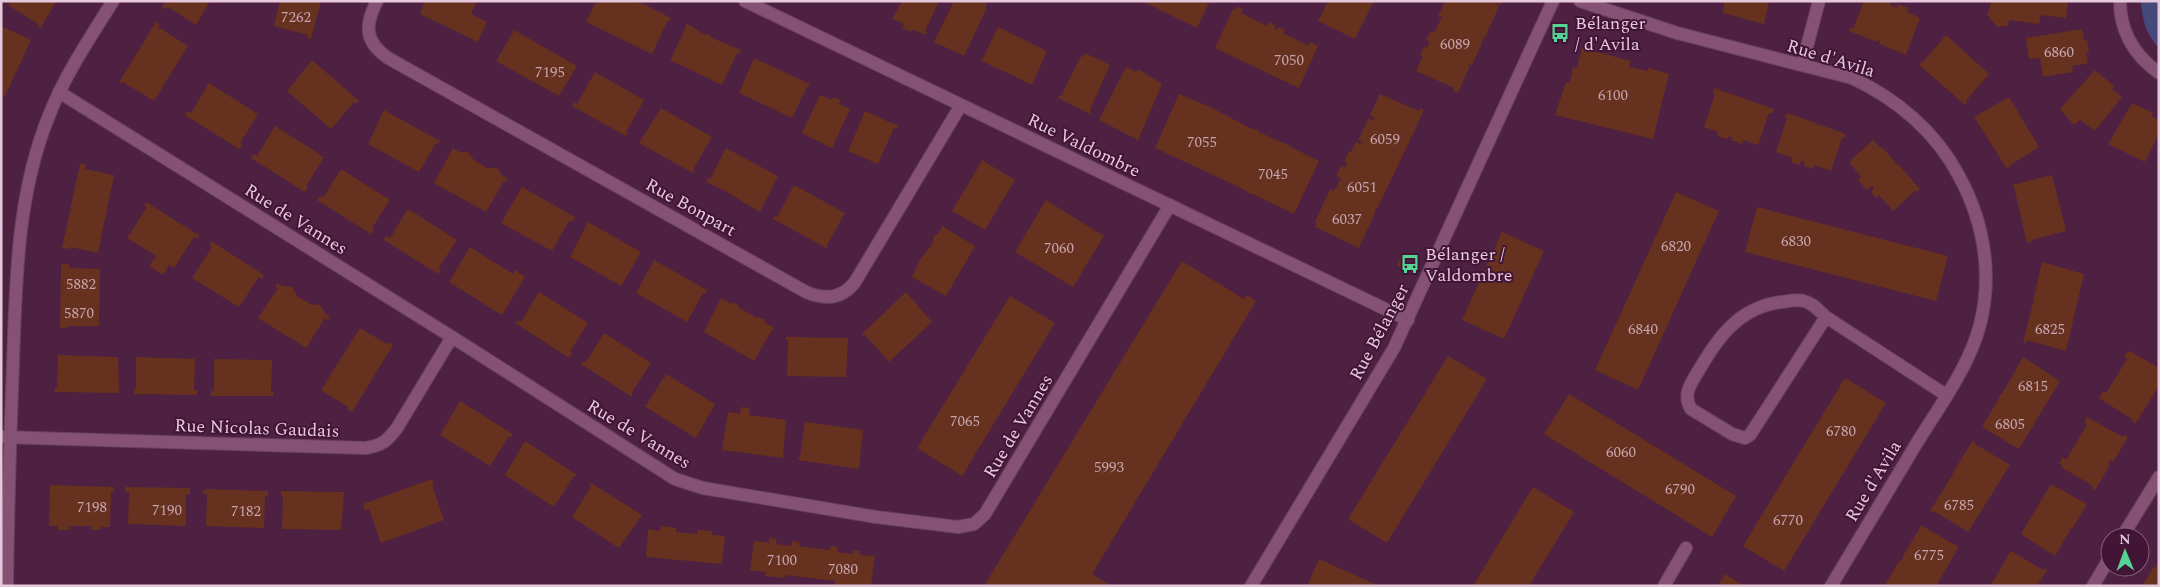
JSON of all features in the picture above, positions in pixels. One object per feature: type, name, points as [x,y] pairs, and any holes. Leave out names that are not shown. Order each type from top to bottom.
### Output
[{"type":"street","points":[[7,586],[6,437],[16,274],[23,211],[42,136],[59,92],[70,70],[113,1]]},
{"type":"street","name":"Rue Bonpart","points":[[376,1],[368,22],[368,33],[377,50],[388,58],[806,292],[825,298],[842,294],[855,282],[960,105]]},
{"type":"street","name":"Rue Valdombre","points":[[745,1],[1408,320]]},
{"type":"street","name":"Rue Bélanger","points":[[1251,586],[1389,357],[1408,320],[1553,1]]},
{"type":"street","name":"Rue d'Avila","points":[[1580,1],[1677,33],[1852,78],[1890,98],[1924,128],[1941,148],[1967,190],[1982,237],[1986,257],[1986,283],[1978,330],[1970,354],[1830,586]]},
{"type":"street","points":[[1802,65],[1819,1]]},
{"type":"street","points":[[2120,1],[2120,15],[2125,33],[2135,52],[2159,73]]},
{"type":"street","name":"Rue de Vannes","points":[[59,92],[452,337],[659,470],[682,482],[703,488],[876,517],[958,527],[974,524],[985,514],[1170,205]]},
{"type":"street","points":[[1826,317],[1750,435],[1745,438],[1732,434],[1691,409],[1687,403],[1686,397],[1690,385],[1719,337],[1733,322],[1772,303],[1793,300],[1804,301],[1813,305],[1826,317],[1946,395]]},
{"type":"street","name":"Rue Nicolas Gaudais","points":[[6,437],[350,448],[379,446],[397,428],[452,337]]},
{"type":"street","points":[[2128,527],[2159,477]]},
{"type":"street","points":[[1664,586],[1686,548]]},
{"type":"street","points":[[2093,586],[2100,574]]},
{"type":"shaded area","points":[[2141,1],[2159,1],[2159,48],[2145,26]]},
{"type":"building","points":[[10,1],[56,1],[41,28],[37,26],[38,24],[8,5]]},
{"type":"building","points":[[165,1],[210,1],[196,25],[168,7],[166,9],[162,7]]},
{"type":"building","points":[[280,1],[321,1],[311,39],[307,38],[308,35],[274,26]]},
{"type":"building","points":[[425,1],[477,1],[471,14],[487,22],[478,42],[420,14]]},
{"type":"building","points":[[596,1],[631,1],[634,3],[637,1],[671,18],[670,21],[668,20],[652,54],[586,22]]},
{"type":"building","points":[[902,1],[939,1],[925,31],[927,32],[925,35],[913,29],[912,32],[902,28],[904,24],[892,19]]},
{"type":"building","points":[[954,1],[982,1],[987,4],[985,8],[987,8],[964,56],[934,42]]},
{"type":"building","points":[[1142,1],[1210,1],[1197,28]]},
{"type":"building","points":[[1328,1],[1374,1],[1355,39],[1318,21]]},
{"type":"building","points":[[1445,1],[1503,1],[1501,5],[1497,5],[1499,7],[1484,39],[1480,40],[1483,41],[1472,65],[1468,64],[1470,66],[1458,93],[1453,91],[1454,88],[1416,71],[1423,56],[1420,55],[1424,46],[1427,48],[1430,42],[1426,40],[1431,31],[1434,33],[1442,17],[1438,16]]},
{"type":"building","points":[[1724,1],[1769,1],[1764,24],[1723,13]]},
{"type":"building","points":[[1864,1],[1892,1],[1890,5],[1897,8],[1898,4],[1908,8],[1907,12],[1920,18],[1906,55],[1879,44],[1880,41],[1878,40],[1877,42],[1849,31],[1850,27],[1853,29]]},
{"type":"building","points":[[1992,1],[2064,1],[2068,3],[2066,18],[2041,15],[2039,24],[2009,20],[2008,26],[1997,27],[1987,15]]},
{"type":"building","points":[[1237,6],[1243,10],[1241,13],[1267,26],[1269,22],[1276,26],[1274,29],[1276,30],[1278,27],[1285,30],[1283,33],[1309,46],[1310,42],[1318,46],[1299,88],[1215,48],[1233,9],[1235,10]]},
{"type":"building","points":[[156,22],[160,24],[158,27],[188,46],[154,101],[123,82],[122,84],[119,82]]},
{"type":"building","points":[[686,23],[703,34],[710,35],[712,38],[741,50],[739,54],[737,53],[722,85],[670,60]]},
{"type":"building","points":[[1,26],[31,40],[5,96],[1,95]]},
{"type":"building","points":[[998,27],[1047,51],[1032,85],[980,60],[983,58]]},
{"type":"building","points":[[2082,29],[2084,40],[2087,40],[2089,52],[2086,52],[2088,63],[2072,66],[2073,72],[2043,77],[2040,58],[2029,59],[2026,38]]},
{"type":"building","points":[[514,30],[577,66],[559,96],[496,61]]},
{"type":"building","points":[[1946,35],[1989,74],[1966,101],[1965,105],[1919,65]]},
{"type":"building","points":[[1582,48],[1631,61],[1629,67],[1648,71],[1648,68],[1669,74],[1653,139],[1555,115],[1566,82],[1570,83],[1573,67],[1577,68]]},
{"type":"building","points":[[1085,53],[1110,65],[1090,110],[1090,114],[1058,98],[1059,95],[1061,96],[1081,56],[1083,57]]},
{"type":"building","points":[[754,58],[810,84],[792,118],[739,93]]},
{"type":"building","points":[[312,60],[359,101],[356,104],[354,102],[331,129],[287,91]]},
{"type":"building","points":[[1126,67],[1136,72],[1138,69],[1162,84],[1138,140],[1099,120]]},
{"type":"building","points":[[2095,70],[2114,86],[2112,89],[2122,97],[2095,131],[2080,120],[2074,125],[2060,109]]},
{"type":"building","points":[[595,72],[644,100],[626,132],[628,133],[626,136],[572,106],[574,102],[577,104]]},
{"type":"building","points":[[209,83],[258,114],[240,143],[242,144],[239,149],[185,115],[187,111],[191,113]]},
{"type":"building","points":[[1714,88],[1774,109],[1772,114],[1769,113],[1758,145],[1743,140],[1742,144],[1731,140],[1732,138],[1729,136],[1727,139],[1717,136],[1718,132],[1704,127],[1715,94],[1713,94]]},
{"type":"building","points":[[1179,94],[1208,106],[1252,129],[1259,130],[1258,132],[1289,145],[1319,161],[1294,214],[1253,194],[1246,193],[1247,191],[1155,148]]},
{"type":"building","points":[[1380,94],[1419,111],[1420,108],[1424,110],[1412,136],[1409,135],[1411,138],[1377,209],[1375,208],[1376,211],[1359,248],[1315,227],[1317,223],[1315,222],[1330,189],[1334,191],[1341,178],[1336,176],[1341,166],[1345,168],[1347,162],[1344,161],[1349,151],[1351,152],[1356,142],[1360,144],[1362,142],[1358,140],[1369,118],[1373,121],[1374,117],[1370,115]]},
{"type":"building","points":[[820,95],[832,100],[833,97],[841,100],[839,104],[850,109],[832,148],[802,133]]},
{"type":"building","points":[[2009,97],[2039,147],[2007,169],[1974,117]]},
{"type":"building","points":[[2132,103],[2153,113],[2151,116],[2159,120],[2159,133],[2145,162],[2108,144]]},
{"type":"building","points":[[661,108],[712,137],[693,173],[639,143]]},
{"type":"building","points":[[384,110],[440,141],[438,144],[436,143],[419,172],[368,144]]},
{"type":"building","points":[[865,111],[898,126],[896,129],[894,128],[878,164],[848,151]]},
{"type":"building","points":[[1787,113],[1816,123],[1817,126],[1818,124],[1846,134],[1842,138],[1831,171],[1814,165],[1813,169],[1804,166],[1805,163],[1801,161],[1800,165],[1791,162],[1793,158],[1776,152]]},
{"type":"building","points":[[275,126],[324,157],[306,186],[308,187],[305,192],[251,158],[254,154],[257,156]]},
{"type":"building","points":[[1873,140],[1880,148],[1882,147],[1896,163],[1895,165],[1898,164],[1920,189],[1917,192],[1916,190],[1893,211],[1879,195],[1876,198],[1871,192],[1874,189],[1872,186],[1867,190],[1858,180],[1861,177],[1849,162]]},
{"type":"building","points":[[453,148],[459,152],[468,152],[474,160],[487,168],[497,168],[508,179],[506,182],[504,181],[486,212],[434,183]]},
{"type":"building","points":[[726,148],[778,176],[760,212],[706,182],[708,178],[710,179]]},
{"type":"building","points":[[983,159],[1015,180],[985,230],[952,211]]},
{"type":"building","points":[[80,164],[86,165],[85,169],[114,175],[98,253],[70,247],[69,249],[62,248]]},
{"type":"building","points":[[341,169],[390,200],[372,228],[374,229],[371,234],[317,200],[320,196],[323,198]]},
{"type":"building","points":[[2052,175],[2066,231],[2031,240],[2031,242],[2027,243],[2013,183],[2016,184]]},
{"type":"building","points":[[794,185],[845,213],[827,245],[828,249],[773,219],[775,216],[777,217]]},
{"type":"building","points":[[522,187],[575,217],[572,222],[569,221],[552,251],[501,223]]},
{"type":"building","points":[[1676,192],[1719,211],[1638,390],[1595,370]]},
{"type":"building","points":[[1046,200],[1104,236],[1073,287],[1015,252]]},
{"type":"building","points":[[146,202],[200,236],[197,239],[194,237],[174,268],[169,265],[163,275],[149,266],[156,256],[127,238],[147,207],[144,205]]},
{"type":"building","points":[[1757,207],[1948,256],[1936,301],[1745,252]]},
{"type":"building","points":[[408,209],[457,240],[438,269],[441,270],[438,274],[384,240],[386,236],[390,238]]},
{"type":"building","points":[[588,222],[641,252],[621,286],[570,257]]},
{"type":"building","points":[[943,225],[975,246],[946,296],[912,277],[920,260],[932,244],[934,235],[938,234]]},
{"type":"building","points":[[1502,232],[1544,251],[1504,339],[1462,320]]},
{"type":"building","points":[[211,241],[264,275],[262,279],[259,277],[239,307],[192,278],[212,247],[209,245]]},
{"type":"building","points":[[470,247],[513,274],[515,270],[525,277],[502,315],[449,282]]},
{"type":"building","points":[[1402,255],[1408,257],[1403,268],[1397,265]]},
{"type":"building","points":[[654,260],[707,290],[705,294],[703,293],[687,322],[636,293]]},
{"type":"building","points":[[1182,261],[1244,299],[1247,295],[1256,301],[1092,574],[1111,586],[984,586]]},
{"type":"building","points":[[2042,262],[2084,274],[2066,351],[2027,340],[2026,343],[2023,342],[2033,303],[2035,303],[2033,301]]},
{"type":"building","points":[[61,264],[69,264],[69,268],[100,269],[99,326],[67,326],[67,328],[60,328]]},
{"type":"building","points":[[277,283],[282,286],[292,287],[297,296],[310,304],[320,305],[330,317],[328,320],[325,318],[306,348],[258,318],[278,288],[275,286]]},
{"type":"building","points":[[539,292],[588,323],[570,352],[572,353],[569,358],[515,323],[517,320],[521,322]]},
{"type":"building","points":[[906,292],[932,322],[889,362],[862,334]]},
{"type":"building","points":[[1010,296],[1055,323],[962,476],[917,448]]},
{"type":"building","points":[[721,298],[732,304],[733,302],[757,318],[765,320],[764,322],[774,328],[754,361],[704,332]]},
{"type":"building","points":[[360,328],[387,344],[388,342],[393,345],[352,412],[347,409],[348,407],[321,390]]},
{"type":"building","points":[[604,333],[651,363],[632,392],[632,397],[581,364],[583,361],[586,362]]},
{"type":"building","points":[[786,337],[848,338],[846,377],[787,376],[788,340],[786,340]]},
{"type":"building","points":[[2128,351],[2159,368],[2159,386],[2135,424],[2132,422],[2133,420],[2099,398],[2103,391],[2106,393],[2127,359],[2124,357]]},
{"type":"building","points":[[58,355],[118,357],[119,393],[55,392],[55,387],[57,387]]},
{"type":"building","points":[[1448,356],[1487,379],[1387,543],[1348,519]]},
{"type":"building","points":[[136,357],[195,359],[194,390],[197,390],[197,395],[134,394],[134,389],[136,389]]},
{"type":"building","points":[[2023,357],[2060,381],[2019,449],[1982,427],[2002,393],[2004,393]]},
{"type":"building","points":[[214,359],[272,360],[271,392],[273,392],[273,396],[211,396],[211,391],[214,391]]},
{"type":"building","points":[[666,374],[715,404],[696,438],[644,406]]},
{"type":"building","points":[[1845,378],[1886,403],[1784,571],[1743,546]]},
{"type":"building","points":[[1569,394],[1736,496],[1712,537],[1544,434]]},
{"type":"building","points":[[460,401],[513,434],[511,437],[509,436],[490,466],[440,435]]},
{"type":"building","points":[[741,407],[750,408],[749,415],[786,420],[783,458],[722,450],[728,412],[740,414]]},
{"type":"building","points":[[2087,417],[2123,437],[2125,435],[2128,437],[2113,462],[2110,460],[2108,464],[2110,465],[2095,490],[2092,488],[2093,486],[2061,467],[2062,465],[2059,463],[2063,457],[2066,460],[2087,425],[2084,423]]},
{"type":"building","points":[[805,422],[863,430],[859,469],[798,460]]},
{"type":"building","points":[[1973,440],[1975,444],[2010,465],[1968,532],[1934,511],[1930,511],[1951,477],[1954,476],[1952,474]]},
{"type":"building","points":[[525,441],[577,475],[574,476],[554,507],[505,475]]},
{"type":"building","points":[[432,479],[434,485],[432,485],[444,520],[381,543],[369,509],[365,511],[363,504]]},
{"type":"building","points":[[591,483],[642,515],[619,548],[572,517],[591,487],[589,485]]},
{"type":"building","points":[[2051,484],[2087,504],[2072,529],[2069,529],[2070,531],[2055,556],[2021,534]]},
{"type":"building","points":[[50,485],[114,487],[114,492],[111,492],[110,527],[91,530],[91,526],[69,526],[69,530],[58,530],[58,526],[49,526]]},
{"type":"building","points":[[125,487],[190,488],[190,495],[186,494],[186,526],[128,524],[129,492],[125,492]]},
{"type":"building","points":[[1533,487],[1574,512],[1529,586],[1473,586]]},
{"type":"building","points":[[204,489],[268,491],[268,497],[265,496],[264,528],[206,526],[207,494],[203,494]]},
{"type":"building","points":[[281,491],[344,492],[341,530],[282,529],[283,496],[281,496]]},
{"type":"building","points":[[1922,524],[1959,547],[1936,586],[1884,586],[1900,560],[1903,560],[1902,558]]},
{"type":"building","points":[[661,526],[676,528],[676,532],[697,534],[697,530],[712,531],[712,535],[725,536],[722,564],[646,557],[648,529],[660,531]]},
{"type":"building","points":[[769,538],[777,539],[776,544],[791,546],[792,541],[799,542],[799,546],[830,550],[830,546],[838,547],[837,552],[853,554],[853,550],[860,551],[860,555],[875,556],[871,586],[842,586],[835,585],[835,581],[785,575],[785,578],[765,576],[766,572],[750,570],[754,541],[769,543]]},
{"type":"building","points":[[2011,551],[2043,570],[2044,568],[2047,570],[2037,586],[1990,586]]},
{"type":"building","points":[[1319,559],[1379,586],[1307,586]]},
{"type":"building","points":[[2159,559],[2159,586],[2142,586],[2148,577],[2150,577],[2153,568],[2155,569]]},
{"type":"building","points":[[1725,574],[1744,586],[1718,586]]},
{"type":"place","name":"Bélanger / d'Avila","points":[[1560,33]]},
{"type":"place","name":"Bélanger / Valdombre","points":[[1410,264]]}]
